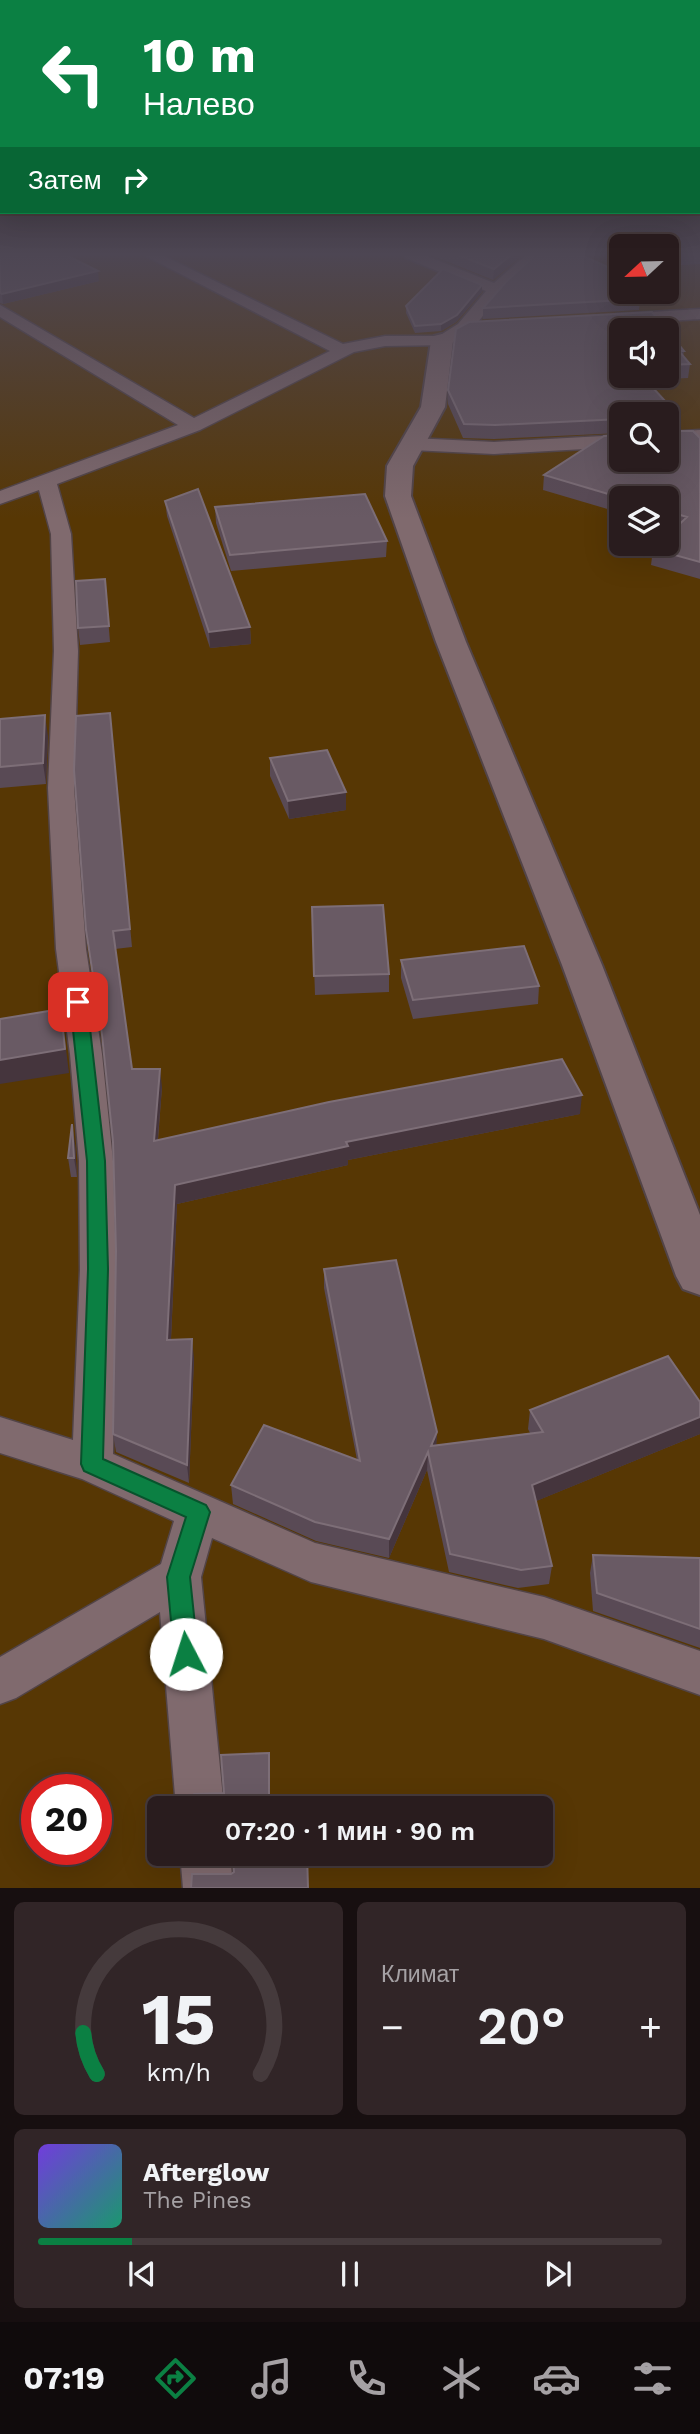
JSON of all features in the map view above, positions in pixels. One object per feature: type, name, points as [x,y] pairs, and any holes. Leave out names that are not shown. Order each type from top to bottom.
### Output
[{"type":"street","points":[[451,343],[433,407],[400,466],[398,496],[451,642],[582,965],[700,1276]]},
{"type":"lane","points":[[55,343],[193,426]]},
{"type":"lane","points":[[327,343],[343,351]]},
{"type":"lane","points":[[0,498],[193,426],[343,351],[376,343]]},
{"type":"lane","points":[[679,437],[700,436]]},
{"type":"lane","points":[[412,444],[494,448],[609,442]]},
{"type":"lane","points":[[46,480],[61,534],[66,651],[62,801],[71,949],[86,1054],[96,1161],[98,1269],[92,1464]]},
{"type":"lane","points":[[0,1435],[92,1464],[310,1562],[544,1618],[700,1674]]},
{"type":"lane","points":[[198,1512],[178,1577],[199,1796]]},
{"type":"lane","points":[[0,1682],[178,1577]]},
{"type":"lane","points":[[206,1866],[208,1888]]},
{"type":"shaded area","points":[[0,343],[609,343],[609,388],[679,388],[679,343],[700,343],[700,1888],[0,1888]]},
{"type":"building","points":[[454,343],[609,343],[609,388],[653,388],[666,402],[609,402],[609,420],[464,424],[448,390]]},
{"type":"building","points":[[679,351],[690,364],[679,364]]},
{"type":"building","points":[[679,431],[693,431],[700,438],[700,562],[678,556],[679,525],[687,517],[679,515],[679,486],[609,486],[609,494],[544,475],[604,436],[609,436],[609,472],[679,472]]},
{"type":"building","points":[[198,489],[250,627],[209,632],[165,501]]},
{"type":"building","points":[[365,494],[387,541],[230,555],[215,507]]},
{"type":"building","points":[[105,579],[109,626],[78,628],[76,581]]},
{"type":"building","points":[[110,713],[130,929],[113,931],[132,1069],[160,1069],[154,1141],[329,1102],[562,1059],[582,1095],[346,1142],[348,1146],[175,1185],[167,1340],[192,1339],[187,1465],[113,1434],[116,1251],[113,1142],[102,1035],[86,930],[74,770],[76,716]]},
{"type":"building","points":[[45,715],[43,763],[0,767],[0,719]]},
{"type":"building","points":[[327,750],[346,792],[288,801],[270,758]]},
{"type":"building","points":[[383,905],[389,974],[314,976],[312,907]]},
{"type":"building","points":[[524,946],[539,986],[413,1000],[401,960]]},
{"type":"building","points":[[61,1009],[65,1049],[0,1060],[0,1019]]},
{"type":"building","points":[[72,1124],[74,1158],[68,1158]]},
{"type":"building","points":[[396,1260],[437,1432],[431,1446],[543,1432],[530,1410],[668,1356],[700,1402],[700,1417],[532,1485],[552,1566],[521,1570],[450,1554],[428,1452],[389,1539],[315,1522],[231,1485],[264,1425],[360,1461],[324,1269]]},
{"type":"building","points":[[593,1555],[700,1558],[700,1629],[597,1593]]},
{"type":"building","points":[[269,1753],[269,1796],[194,1796],[224,1793],[221,1755]]},
{"type":"building","points":[[233,1866],[307,1866],[308,1888],[191,1888],[192,1874],[234,1872]]},
{"type":"route","points":[[78,1002],[96,1161],[98,1269],[92,1464],[198,1512],[178,1577],[186,1654]]}]
